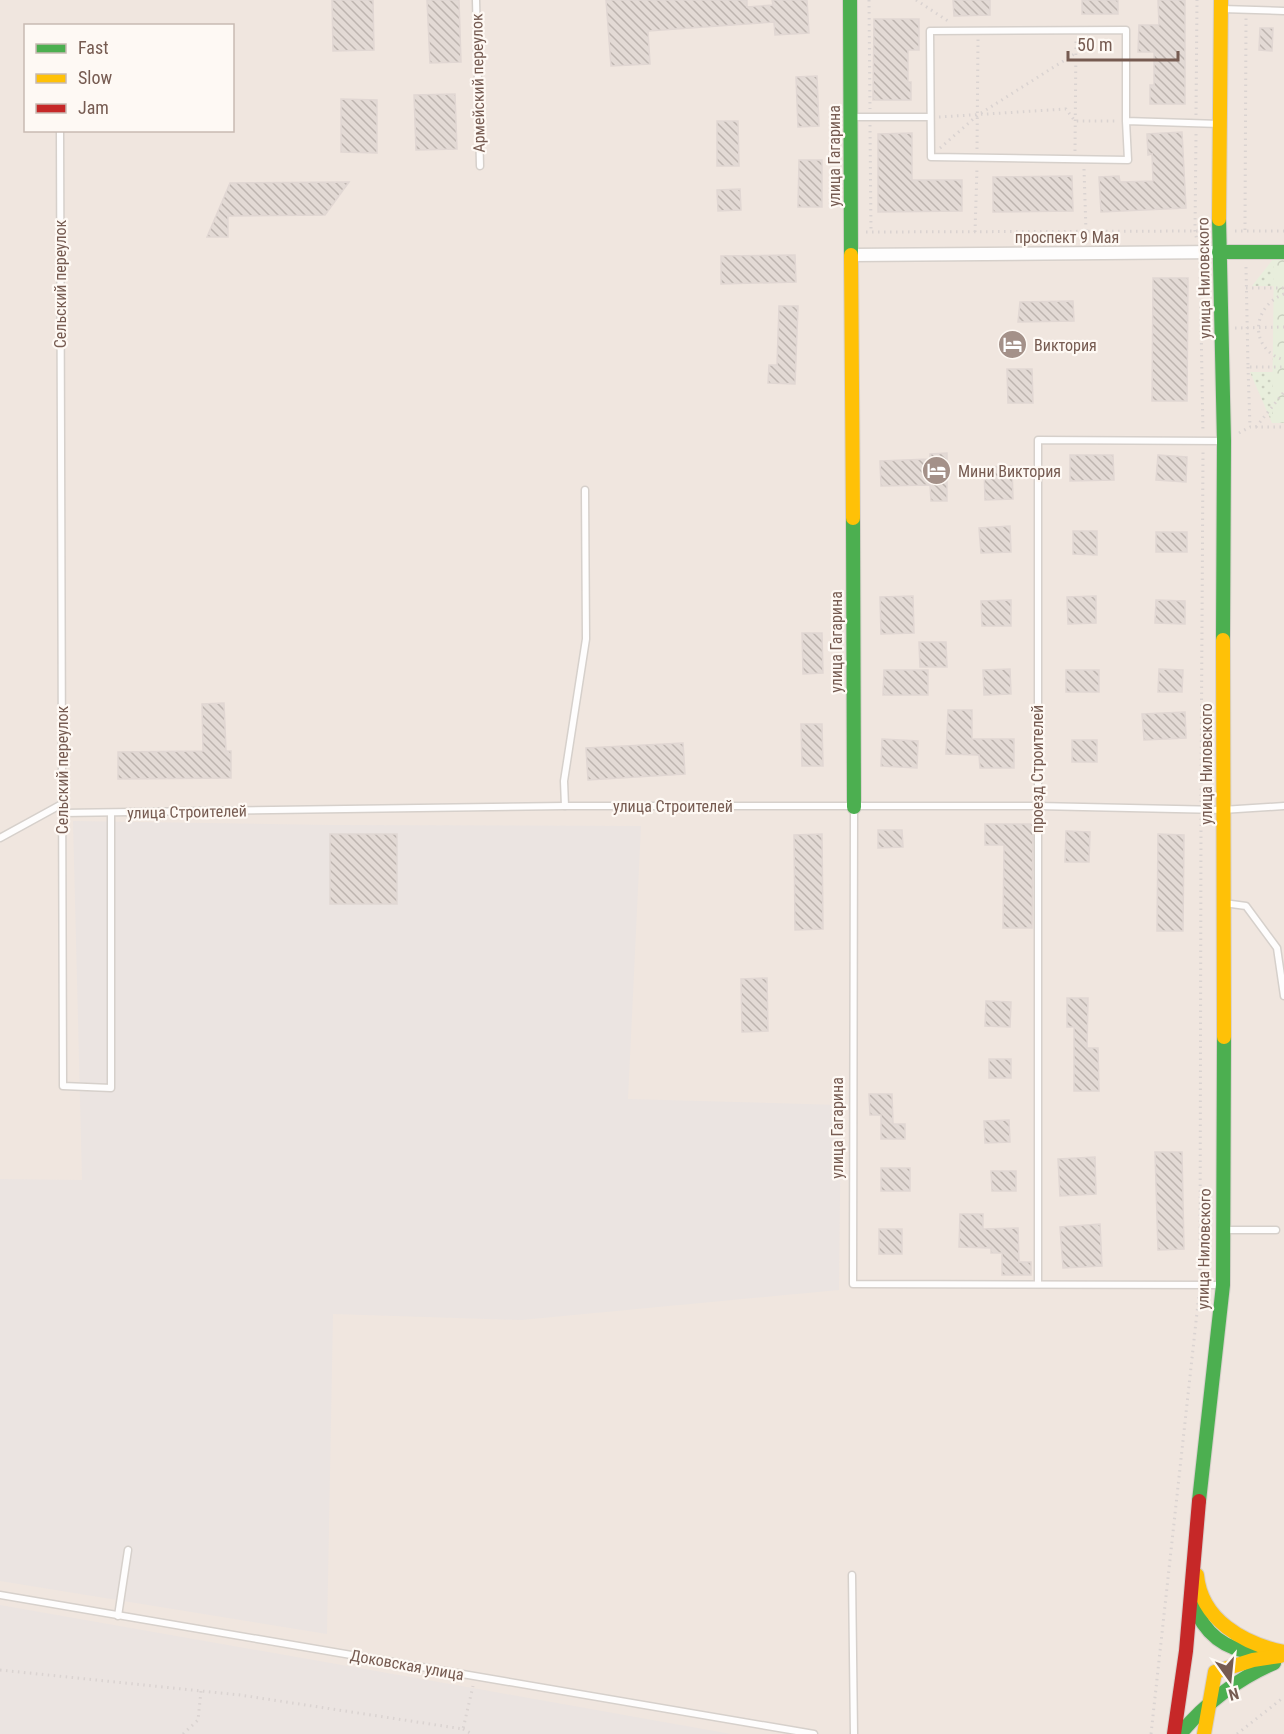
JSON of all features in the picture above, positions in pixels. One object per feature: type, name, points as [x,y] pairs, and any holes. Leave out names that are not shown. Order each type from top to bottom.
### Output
[{"type":"street","name":"улица Гагарина","points":[[850,0],[854,807]]},
{"type":"street","name":"улица Ниловского","points":[[1196,1526],[1223,1285],[1224,441],[1219,252],[1221,4]]},
{"type":"street","name":"проспект 9 Мая","points":[[851,255],[1284,252]]},
{"type":"street","points":[[1196,1526],[1185,1658],[1193,1670],[1206,1674],[1253,1660],[1284,1655]]},
{"type":"street","points":[[1196,1526],[1197,1580],[1210,1610],[1220,1623],[1245,1641],[1284,1655]]},
{"type":"street","points":[[1191,1590],[1197,1617],[1204,1629],[1222,1647],[1224,1654],[1222,1663],[1215,1672],[1204,1734]]},
{"type":"street","points":[[1174,1734],[1186,1651],[1189,1644],[1200,1636],[1210,1636],[1235,1649],[1252,1653],[1284,1655]]},
{"type":"street","points":[[1180,1734],[1208,1704],[1257,1670],[1284,1655]]},
{"type":"lane","name":"Армейский переулок","points":[[476,0],[480,166]]},
{"type":"lane","points":[[1221,4],[1246,10],[1284,11]]},
{"type":"lane","points":[[962,30],[1126,30],[1128,160],[931,156],[930,31],[962,30]]},
{"type":"lane","points":[[850,117],[930,117]]},
{"type":"lane","points":[[1126,121],[1220,124]]},
{"type":"lane","name":"Сельский переулок","points":[[60,132],[63,1086],[111,1088],[111,813]]},
{"type":"lane","name":"проезд Строителей","points":[[1038,1284],[1038,440],[1224,441]]},
{"type":"lane","points":[[565,806],[564,781],[586,639],[585,490]]},
{"type":"lane","points":[[0,838],[62,804]]},
{"type":"lane","name":"улица Строителей","points":[[62,813],[565,806],[1037,806],[1222,810],[1284,806]]},
{"type":"lane","name":"улица Гагарина","points":[[854,807],[854,1284],[1038,1284]]},
{"type":"lane","points":[[1224,903],[1246,906],[1280,949],[1284,996]]},
{"type":"lane","points":[[1222,1230],[1276,1230]]},
{"type":"lane","points":[[1038,1284],[1223,1285]]},
{"type":"lane","points":[[118,1616],[128,1550]]},
{"type":"lane","points":[[852,1575],[854,1734]]},
{"type":"lane","name":"Доковская улица","points":[[0,1596],[814,1734]]},
{"type":"path","points":[[916,0],[962,30]]},
{"type":"path","points":[[1151,1734],[1200,1285],[1203,441],[1200,252],[1195,231],[1197,0]]},
{"type":"path","points":[[1245,231],[1246,10]]},
{"type":"path","points":[[977,152],[978,30]]},
{"type":"path","points":[[1076,30],[1075,159],[1085,170],[1086,231]]},
{"type":"path","points":[[931,156],[978,115],[1076,53]]},
{"type":"path","points":[[930,117],[1066,109],[1075,121]]},
{"type":"path","points":[[1075,121],[1126,121]]},
{"type":"path","points":[[975,232],[977,164]]},
{"type":"path","points":[[851,232],[1284,231]]},
{"type":"path","points":[[1250,427],[1246,288],[1284,288]]},
{"type":"path","points":[[1284,294],[1266,306],[1260,316],[1258,328],[1265,347],[1272,355],[1284,360]]},
{"type":"path","points":[[1221,328],[1284,327]]},
{"type":"path","points":[[1248,367],[1284,367]]},
{"type":"path","points":[[1256,427],[1284,392]]},
{"type":"path","points":[[1224,441],[1250,427],[1284,427]]},
{"type":"path","points":[[0,1670],[240,1695],[463,1730],[472,1734]]},
{"type":"path","points":[[463,1730],[475,1677]]},
{"type":"path","points":[[183,1734],[198,1720],[201,1691]]},
{"type":"path","points":[[1237,1734],[1284,1697]]},
{"type":"shaded area","points":[[0,0],[1284,0],[1284,1734],[0,1734]]},
{"type":"shaded area","points":[[73,821],[641,826],[628,1099],[841,1105],[839,1290],[521,1320],[333,1314],[327,1634],[0,1581],[0,1179],[82,1180]]},
{"type":"shaded area","points":[[0,1605],[484,1690],[731,1734],[0,1734]]},
{"type":"green space","points":[[1274,258],[1284,286],[1252,286]]},
{"type":"green space","points":[[1274,258],[1284,258],[1284,423],[1272,423]]},
{"type":"green space","points":[[1250,372],[1284,372],[1284,423],[1272,423]]},
{"type":"building","points":[[332,0],[373,0],[374,50],[333,51]]},
{"type":"building","points":[[427,0],[459,0],[461,62],[430,63]]},
{"type":"building","points":[[606,0],[747,0],[747,7],[773,5],[772,0],[807,0],[809,33],[775,35],[774,22],[648,31],[650,64],[611,66]]},
{"type":"building","points":[[953,0],[990,0],[990,15],[954,16]]},
{"type":"building","points":[[1082,0],[1118,0],[1118,14],[1082,14]]},
{"type":"building","points":[[1158,0],[1185,0],[1185,104],[1150,104],[1150,85],[1154,85],[1154,52],[1138,52],[1139,25],[1159,25]]},
{"type":"building","points":[[874,19],[919,19],[919,50],[908,50],[908,82],[911,82],[911,100],[873,100]]},
{"type":"building","points":[[1260,28],[1273,28],[1272,51],[1259,50]]},
{"type":"building","points":[[817,76],[819,126],[798,127],[796,77]]},
{"type":"building","points":[[455,94],[457,149],[416,150],[414,95]]},
{"type":"building","points":[[341,99],[377,100],[377,153],[341,152]]},
{"type":"building","points":[[717,121],[738,121],[739,166],[717,166]]},
{"type":"building","points":[[1182,132],[1186,208],[1101,212],[1099,177],[1119,176],[1120,182],[1153,181],[1152,154],[1148,155],[1147,134]]},
{"type":"building","points":[[912,133],[912,180],[962,180],[962,211],[878,212],[878,134]]},
{"type":"building","points":[[799,160],[822,160],[822,207],[798,207]]},
{"type":"building","points":[[1072,176],[1073,211],[993,212],[993,177]]},
{"type":"building","points":[[349,182],[325,215],[228,216],[228,237],[207,237],[230,183]]},
{"type":"building","points":[[740,189],[741,210],[718,211],[717,190]]},
{"type":"building","points":[[795,255],[796,282],[721,284],[721,256]]},
{"type":"building","points":[[1153,278],[1188,278],[1187,401],[1152,401]]},
{"type":"building","points":[[1073,301],[1074,321],[1018,322],[1020,302]]},
{"type":"building","points":[[779,306],[798,306],[795,384],[768,383],[769,365],[777,365]]},
{"type":"building","points":[[1007,369],[1032,369],[1033,403],[1008,403]]},
{"type":"building","points":[[947,453],[947,501],[931,501],[930,485],[881,486],[880,461],[930,459],[930,454]]},
{"type":"building","points":[[1070,455],[1113,455],[1114,480],[1070,481]]},
{"type":"building","points":[[1158,455],[1187,457],[1186,482],[1156,480]]},
{"type":"building","points":[[1012,466],[1013,499],[985,500],[984,467]]},
{"type":"building","points":[[1010,526],[1011,552],[981,553],[979,528]]},
{"type":"building","points":[[1073,531],[1097,531],[1097,555],[1073,554]]},
{"type":"building","points":[[1156,532],[1187,532],[1187,552],[1156,552]]},
{"type":"building","points":[[913,596],[914,633],[881,634],[880,597]]},
{"type":"building","points":[[1096,596],[1096,623],[1068,624],[1067,597]]},
{"type":"building","points":[[1011,600],[1011,626],[982,626],[981,601]]},
{"type":"building","points":[[1156,600],[1185,601],[1185,624],[1155,623]]},
{"type":"building","points":[[802,633],[822,633],[823,673],[803,674]]},
{"type":"building","points":[[919,642],[946,642],[947,667],[920,667]]},
{"type":"building","points":[[1010,669],[1011,694],[984,695],[983,670]]},
{"type":"building","points":[[1159,669],[1183,670],[1182,692],[1158,692]]},
{"type":"building","points":[[884,670],[928,670],[928,695],[883,695]]},
{"type":"building","points":[[1066,670],[1099,670],[1099,692],[1066,692]]},
{"type":"building","points":[[224,703],[226,751],[231,751],[231,778],[118,779],[118,752],[203,751],[202,704]]},
{"type":"building","points":[[948,710],[972,710],[972,739],[1014,739],[1014,768],[980,768],[979,755],[946,754]]},
{"type":"building","points":[[1185,712],[1186,738],[1144,740],[1142,714]]},
{"type":"building","points":[[801,724],[822,724],[823,766],[802,766]]},
{"type":"building","points":[[882,739],[918,741],[917,768],[881,766]]},
{"type":"building","points":[[1072,740],[1097,740],[1097,762],[1072,762]]},
{"type":"building","points":[[683,743],[685,774],[588,780],[586,748]]},
{"type":"building","points":[[985,824],[1033,824],[1032,928],[1003,928],[1004,845],[985,845]]},
{"type":"building","points":[[878,830],[902,830],[903,847],[878,848]]},
{"type":"building","points":[[1066,831],[1090,832],[1089,862],[1065,862]]},
{"type":"building","points":[[330,834],[397,834],[397,904],[330,904]]},
{"type":"building","points":[[822,834],[823,929],[795,930],[794,835]]},
{"type":"building","points":[[1158,834],[1184,835],[1183,931],[1157,931]]},
{"type":"building","points":[[767,978],[768,1031],[742,1032],[741,979]]},
{"type":"building","points":[[1067,998],[1088,998],[1087,1048],[1098,1048],[1099,1091],[1074,1091],[1074,1027],[1067,1027]]},
{"type":"building","points":[[986,1001],[1011,1002],[1010,1027],[985,1026]]},
{"type":"building","points":[[989,1059],[1011,1059],[1011,1078],[989,1078]]},
{"type":"building","points":[[869,1094],[892,1094],[893,1124],[905,1124],[905,1139],[881,1139],[881,1115],[870,1115]]},
{"type":"building","points":[[1009,1120],[1010,1142],[985,1143],[984,1121]]},
{"type":"building","points":[[1155,1152],[1182,1152],[1184,1249],[1158,1250]]},
{"type":"building","points":[[1095,1157],[1096,1194],[1060,1196],[1058,1159]]},
{"type":"building","points":[[881,1168],[910,1168],[910,1191],[881,1191]]},
{"type":"building","points":[[991,1171],[1016,1171],[1016,1191],[992,1191]]},
{"type":"building","points":[[960,1214],[983,1214],[983,1229],[1018,1228],[1019,1262],[1031,1262],[1031,1275],[1002,1275],[1002,1253],[991,1253],[991,1248],[959,1247]]},
{"type":"building","points":[[1100,1224],[1102,1266],[1063,1268],[1060,1227]]},
{"type":"building","points":[[879,1229],[902,1229],[902,1254],[879,1254]]},
{"type":"traffic: fast","points":[[850,0],[851,255]]},
{"type":"traffic: fast","points":[[1219,219],[1224,441],[1223,640]]},
{"type":"traffic: fast","points":[[1219,252],[1284,252]]},
{"type":"traffic: fast","points":[[853,518],[854,807]]},
{"type":"traffic: fast","points":[[1199,1501],[1223,1285],[1224,1037]]},
{"type":"traffic: fast","points":[[1193,1603],[1203,1623],[1217,1639],[1235,1648],[1257,1653]]},
{"type":"traffic: fast","points":[[1180,1734],[1200,1712],[1223,1693],[1247,1676],[1274,1663]]},
{"type":"traffic: slow","points":[[1219,219],[1221,0]]},
{"type":"traffic: slow","points":[[851,255],[853,518]]},
{"type":"traffic: slow","points":[[1223,640],[1224,1037]]},
{"type":"traffic: slow","points":[[1197,1575],[1200,1591],[1207,1605],[1227,1627],[1254,1643],[1284,1652]]},
{"type":"traffic: slow","points":[[1204,1734],[1215,1672],[1253,1660],[1280,1656]]},
{"type":"traffic: jam","points":[[1174,1734],[1186,1651],[1199,1501]]},
{"type":"place","name":"Виктория","points":[[1013,345]]},
{"type":"place","name":"Мини Виктория","points":[[937,471]]}]
